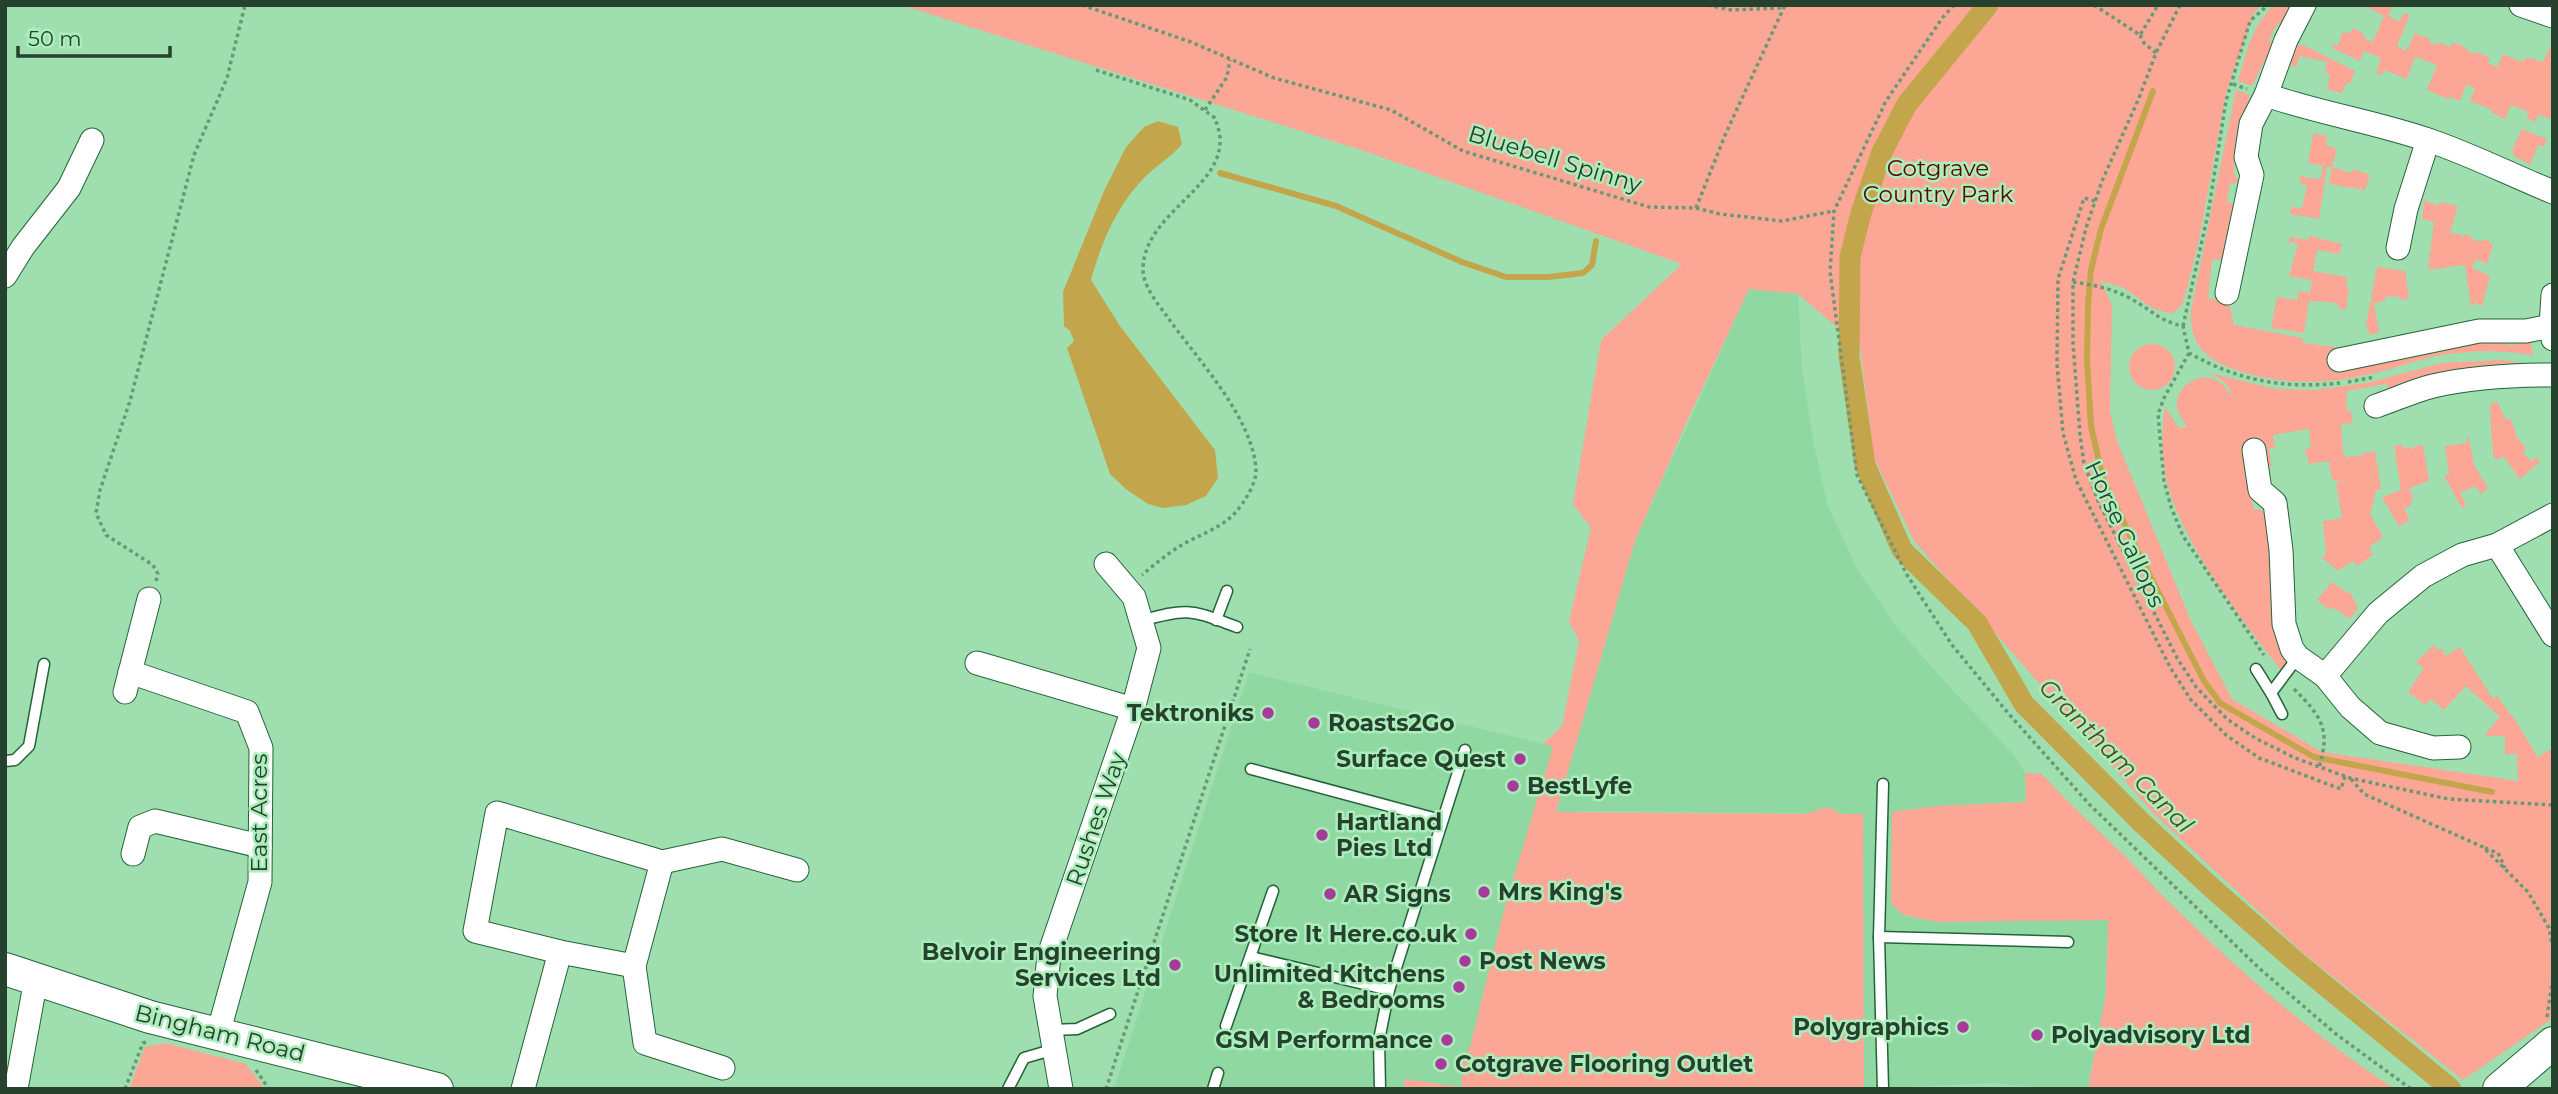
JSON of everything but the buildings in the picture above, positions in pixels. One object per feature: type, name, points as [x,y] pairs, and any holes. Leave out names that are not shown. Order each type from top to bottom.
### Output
[{"type":"street","points":[[2227,293],[2252,175],[2246,157],[2251,124],[2266,95],[2286,40],[2304,5]]},
{"type":"street","points":[[2521,5],[2553,16]]},
{"type":"street","points":[[2266,95],[2301,107],[2428,140],[2553,192]]},
{"type":"street","points":[[5,276],[23,247],[69,188],[92,140]]},
{"type":"street","points":[[2399,248],[2409,197],[2428,140]]},
{"type":"street","points":[[2339,360],[2479,331],[2552,332],[2553,295]]},
{"type":"street","points":[[2376,406],[2431,387],[2471,379],[2500,375],[2553,375]]},
{"type":"street","points":[[2254,450],[2260,490],[2275,503],[2281,550],[2284,624],[2291,649],[2325,676],[2350,707],[2380,733],[2434,748],[2459,747]]},
{"type":"street","points":[[2325,676],[2378,613],[2423,576],[2462,555],[2497,545],[2553,515]]},
{"type":"street","points":[[2497,545],[2553,635]]},
{"type":"street","name":"Rushes Way","points":[[1063,1087],[1045,996],[1049,955],[1133,709],[1149,648],[1134,597],[1106,564]]},
{"type":"street","name":"East Acres","points":[[149,599],[127,682],[247,712],[261,747],[260,882],[218,1034]]},
{"type":"street","points":[[977,663],[1133,709]]},
{"type":"street","points":[[634,966],[560,952],[475,931],[497,813],[662,862],[722,849],[797,870]]},
{"type":"street","points":[[133,854],[140,827],[155,821],[260,846]]},
{"type":"street","points":[[662,862],[634,966],[645,1043],[723,1068]]},
{"type":"street","points":[[523,1089],[560,952]]},
{"type":"street","name":"Bingham Road","points":[[5,969],[172,1022],[437,1089]]},
{"type":"street","points":[[16,1089],[36,979]]},
{"type":"street","points":[[2499,1089],[2549,1037]]},
{"type":"lane","points":[[1216,620],[1227,591]]},
{"type":"lane","points":[[1141,621],[1168,613],[1192,610],[1237,627]]},
{"type":"lane","points":[[2271,693],[2298,657]]},
{"type":"lane","points":[[5,761],[15,760],[29,746],[44,664]]},
{"type":"lane","points":[[2256,669],[2282,714]]},
{"type":"lane","points":[[1380,1089],[1379,1040],[1389,990],[1465,750]]},
{"type":"lane","points":[[1251,769],[1441,820]]},
{"type":"lane","points":[[1883,784],[1879,937],[1883,1089]]},
{"type":"lane","points":[[1226,1026],[1273,891]]},
{"type":"lane","points":[[1879,937],[2068,942]]},
{"type":"lane","points":[[1251,957],[1389,990]]},
{"type":"lane","points":[[1008,1089],[1024,1058],[1110,1013]]},
{"type":"lane","points":[[1213,1089],[1218,1073]]},
{"type":"path","points":[[149,599],[158,574],[153,565],[106,535],[96,513],[100,490],[130,401],[194,155],[227,78],[245,5]]},
{"type":"path","name":"Bluebell Spinny","points":[[1082,5],[1191,42],[1273,78],[1391,110],[1463,151],[1649,207],[1696,208],[1720,214],[1782,221],[1833,211]]},
{"type":"path","points":[[1696,208],[1730,124],[1784,7],[1731,10],[1708,5]]},
{"type":"path","points":[[1954,5],[1886,101],[1833,211],[1830,272],[1857,475],[1907,575],[1952,645],[2008,713],[2090,804],[2158,873],[2260,969],[2336,1034],[2411,1089]]},
{"type":"path","points":[[2094,5],[2140,35],[2144,43],[2156,53]]},
{"type":"path","points":[[2140,35],[2158,5]]},
{"type":"path","points":[[2180,5],[2156,53],[2095,201],[2073,282],[2077,405],[2084,463],[2098,501],[2176,658],[2196,687],[2227,719],[2255,738],[2295,758],[2347,777],[2448,799],[2552,805]]},
{"type":"path","points":[[2268,5],[2250,21],[2227,101],[2208,214],[2183,326],[2189,353],[2158,414],[2162,469],[2171,507],[2190,546],[2249,636],[2282,678],[2310,705],[2326,733],[2319,766]]},
{"type":"path","points":[[1205,110],[1227,77],[1230,59]]},
{"type":"path","points":[[1096,70],[1190,100],[1215,118],[1220,139],[1217,156],[1191,195],[1166,217],[1152,236],[1142,271],[1152,296],[1237,412],[1253,450],[1256,474],[1248,495],[1235,513],[1220,525],[1179,546],[1136,580]]},
{"type":"path","name":"Horse Gallops","points":[[2095,201],[2084,198],[2058,279],[2058,378],[2063,433],[2076,481],[2170,667],[2191,699],[2226,735],[2259,758],[2341,789],[2347,777]]},
{"type":"path","points":[[2073,282],[2095,284],[2132,299],[2166,322],[2183,326]]},
{"type":"path","points":[[2189,353],[2235,374],[2269,383],[2305,387],[2361,381],[2385,374]]},
{"type":"path","points":[[1106,1089],[1250,649]]},
{"type":"path","points":[[2347,777],[2364,794],[2483,847],[2528,892],[2549,928],[2553,949]]},
{"type":"path","points":[[2549,1037],[2553,977]]},
{"type":"path","points":[[125,1089],[143,1043],[159,1039],[172,1022]]},
{"type":"shaded area","points":[[1158,121],[1178,127],[1182,144],[1145,177],[1126,200],[1105,239],[1091,280],[1120,326],[1215,450],[1218,478],[1206,496],[1186,505],[1163,508],[1148,504],[1110,474],[1067,348],[1074,341],[1070,331],[1064,326],[1063,292],[1104,191],[1126,147],[1144,127]]},
{"type":"shaded area","points":[[1749,289],[1798,294],[1802,370],[1814,445],[1828,506],[1857,569],[1896,626],[2014,755],[2025,773],[2027,802],[1938,806],[1903,915],[1937,922],[2109,920],[2106,993],[2088,1089],[2053,1089],[1994,1083],[1864,1089],[1862,814],[1580,811],[1474,1089],[1114,1089],[1249,672],[1573,753],[1635,541]]},
{"type":"green space","name":"Cotgrave Country Park","points":[[901,5],[2262,5],[2254,13],[2226,93],[2199,240],[2182,305],[2172,314],[2152,308],[2124,288],[2101,281],[2112,306],[2110,411],[2117,441],[2191,621],[2232,699],[2322,752],[2518,781],[2517,754],[2505,754],[2505,736],[2486,736],[2500,717],[2466,686],[2444,710],[2431,699],[2425,705],[2408,692],[2424,668],[2416,662],[2434,645],[2437,650],[2441,648],[2446,656],[2460,647],[2493,699],[2497,696],[2512,715],[2538,757],[2553,748],[2553,1018],[2463,1080],[2304,954],[2153,813],[1914,541],[1874,458],[1860,347],[1798,294],[1749,289],[1635,541],[1556,812],[1805,814],[1831,808],[1841,814],[1863,814],[1864,1089],[1404,1089],[1405,1079],[1461,1087],[1463,1058],[1470,1047],[1505,906],[1553,747],[1543,744],[1562,726],[1579,641],[1569,621],[1591,528],[1573,504],[1601,340],[1682,264],[1364,151]]},
{"type":"green space","points":[[2274,5],[2294,5],[2284,26],[2277,24],[2269,40],[2273,44],[2252,86],[2238,81],[2255,31]]},
{"type":"green space","points":[[2363,5],[2388,5],[2392,7],[2388,16],[2399,21],[2404,13],[2410,15],[2397,46],[2406,51],[2415,33],[2430,39],[2429,42],[2436,45],[2438,42],[2450,47],[2453,42],[2467,48],[2467,51],[2490,58],[2488,63],[2497,67],[2503,54],[2523,62],[2526,57],[2543,62],[2550,47],[2553,53],[2551,119],[2539,114],[2535,122],[2526,118],[2529,112],[2511,105],[2505,119],[2470,101],[2475,88],[2466,85],[2460,101],[2427,90],[2437,65],[2415,57],[2407,79],[2384,70],[2382,75],[2376,73],[2381,58],[2364,51],[2360,61],[2332,48],[2334,44],[2338,45],[2343,32],[2350,33],[2353,28],[2363,33],[2365,39],[2373,42],[2384,16]]},
{"type":"green space","points":[[2294,45],[2303,45],[2355,71],[2350,84],[2347,83],[2341,93],[2327,89],[2330,76],[2325,71],[2327,62],[2300,56],[2296,67],[2287,65],[2293,54],[2289,50]]},
{"type":"green space","points":[[2236,90],[2250,95],[2234,159],[2234,173],[2240,184],[2230,183],[2227,202],[2237,205],[2225,260],[2212,260],[2208,298],[2229,303],[2234,325],[2303,338],[2303,343],[2341,348],[2363,367],[2433,350],[2439,352],[2462,343],[2505,340],[2506,345],[2518,344],[2518,338],[2530,337],[2533,355],[2486,351],[2447,354],[2352,378],[2298,382],[2245,373],[2219,363],[2204,352],[2192,330],[2191,310]]},
{"type":"green space","points":[[2522,129],[2547,139],[2544,147],[2538,145],[2530,165],[2513,155],[2513,148]]},
{"type":"green space","points":[[2313,134],[2325,135],[2326,145],[2337,149],[2332,167],[2327,167],[2319,219],[2290,214],[2291,207],[2302,208],[2307,185],[2301,184],[2299,176],[2321,178],[2323,166],[2308,163]]},
{"type":"green space","points":[[2332,167],[2351,173],[2353,169],[2370,175],[2365,190],[2329,184]]},
{"type":"green space","points":[[2424,200],[2438,206],[2440,202],[2458,206],[2450,233],[2461,234],[2461,237],[2467,234],[2476,241],[2487,240],[2493,245],[2487,264],[2476,259],[2472,268],[2490,276],[2482,306],[2476,303],[2471,306],[2465,265],[2428,270],[2434,222],[2422,219]]},
{"type":"green space","points":[[2309,236],[2342,244],[2339,254],[2317,250],[2313,271],[2347,277],[2346,287],[2349,288],[2346,310],[2340,309],[2337,303],[2309,301],[2304,333],[2271,328],[2277,297],[2297,300],[2299,291],[2310,293],[2312,280],[2289,276],[2298,244],[2292,242],[2289,245],[2290,237],[2308,240]]},
{"type":"green space","points":[[2377,267],[2405,271],[2409,299],[2385,297],[2385,301],[2374,303],[2379,332],[2370,335],[2366,325]]},
{"type":"green space","points":[[2152,344],[2169,350],[2175,367],[2169,384],[2152,390],[2135,384],[2129,367],[2135,350]]},
{"type":"green space","points":[[2502,360],[2536,365],[2523,369],[2521,363],[2511,363],[2510,368],[2392,390],[2385,384],[2346,391],[2347,410],[2351,412],[2353,423],[2341,424],[2343,453],[2346,457],[2375,451],[2381,489],[2376,490],[2370,514],[2383,537],[2369,547],[2373,555],[2357,566],[2353,561],[2338,571],[2321,557],[2326,555],[2323,521],[2342,518],[2336,482],[2345,481],[2332,480],[2329,461],[2309,464],[2305,450],[2311,447],[2309,429],[2273,435],[2275,448],[2269,449],[2272,467],[2266,464],[2259,449],[2242,451],[2254,510],[2259,509],[2266,514],[2289,660],[2281,670],[2215,580],[2186,531],[2167,482],[2163,435],[2165,407],[2179,428],[2187,427],[2177,407],[2180,392],[2192,381],[2199,378],[2214,379],[2222,384],[2231,396],[2227,385],[2210,373],[2276,389],[2314,390],[2367,383],[2442,363]]},
{"type":"green space","points":[[2497,401],[2506,420],[2511,419],[2517,438],[2526,448],[2523,453],[2531,461],[2536,457],[2540,462],[2520,479],[2503,456],[2496,460],[2493,455],[2490,409],[2491,404]]},
{"type":"green space","points":[[2466,438],[2469,438],[2474,465],[2488,488],[2481,494],[2475,486],[2460,493],[2466,505],[2462,508],[2444,476],[2449,474],[2445,446],[2467,443]]},
{"type":"green space","points":[[2402,445],[2411,449],[2423,445],[2429,481],[2409,488],[2413,496],[2410,506],[2404,509],[2410,520],[2399,526],[2382,497],[2401,490],[2394,446]]},
{"type":"green space","points":[[2332,582],[2350,592],[2358,608],[2350,619],[2333,607],[2330,610],[2317,600]]},
{"type":"green space","points":[[2025,773],[2042,774],[2167,900],[2252,980],[2336,1048],[2395,1089],[2088,1089],[2106,993],[2108,920],[1938,922],[1903,915],[1891,903],[1892,812],[1938,806],[2026,802]]},
{"type":"green space","points":[[165,1043],[246,1064],[265,1089],[129,1089],[145,1047]]},
{"type":"waterway","name":"Grantham Canal","points":[[1988,5],[1907,104],[1882,152],[1861,213],[1850,257],[1849,356],[1865,465],[1902,550],[1977,623],[2024,704],[2141,822],[2212,888],[2294,960],[2451,1089]]},
{"type":"waterway","points":[[2153,91],[2101,229],[2091,270],[2088,304],[2087,361],[2091,426],[2103,479],[2140,556],[2204,681],[2220,703],[2314,757],[2492,792]]},
{"type":"waterway","points":[[1220,173],[1336,206],[1462,262],[1506,277],[1549,277],[1583,273],[1592,265],[1596,241]]},
{"type":"place","name":"Tektroniks","points":[[1268,713]]},
{"type":"place","name":"Roasts2Go","points":[[1314,723]]},
{"type":"place","name":"Surface Quest","points":[[1520,759]]},
{"type":"place","name":"BestLyfe","points":[[1513,786]]},
{"type":"place","name":"Hartland Pies Ltd","points":[[1322,835]]},
{"type":"place","name":"Mrs King's","points":[[1484,892]]},
{"type":"place","name":"AR Signs","points":[[1330,894]]},
{"type":"place","name":"Store It Here.co.uk","points":[[1471,934]]},
{"type":"place","name":"Post News","points":[[1465,961]]},
{"type":"place","name":"Belvoir Engineering Services Ltd","points":[[1175,965]]},
{"type":"place","name":"Unlimited Kitchens & Bedrooms","points":[[1459,987]]},
{"type":"place","name":"Polygraphics","points":[[1963,1027]]},
{"type":"place","name":"Polyadvisory Ltd","points":[[2037,1035]]},
{"type":"place","name":"GSM Performance","points":[[1447,1040]]},
{"type":"place","name":"Cotgrave Flooring Outlet","points":[[1441,1064]]}]
